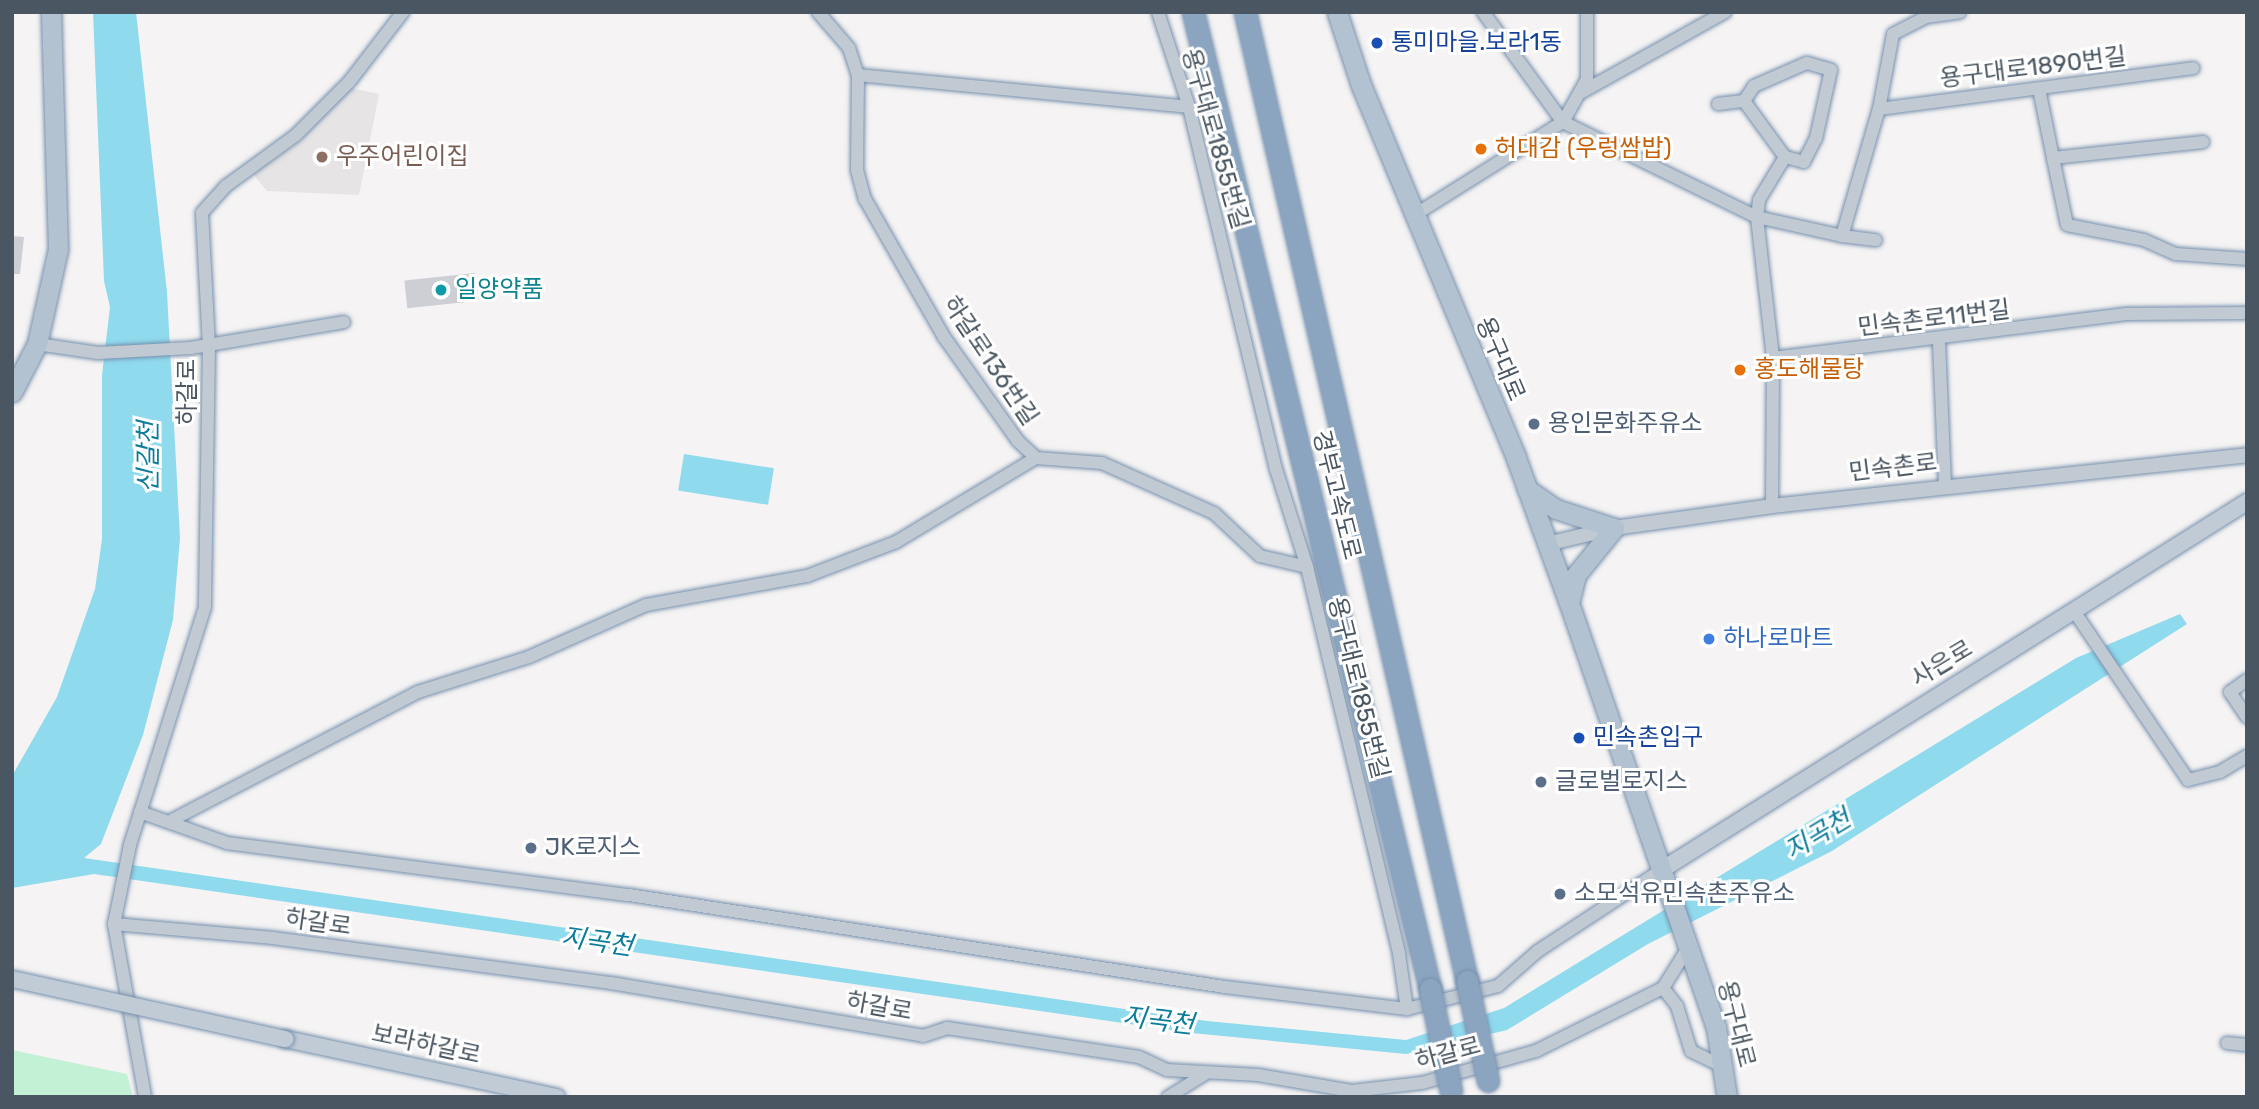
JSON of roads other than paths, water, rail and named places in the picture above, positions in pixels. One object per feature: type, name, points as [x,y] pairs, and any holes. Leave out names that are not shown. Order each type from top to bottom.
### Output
[{"type":"highway","name":"경부고속도로","points":[[1194,12],[1430,989],[1452,1094]]},
{"type":"highway","name":"경부고속도로","points":[[1245,12],[1490,1089]]},
{"type":"main road","points":[[12,393],[37,344],[58,249],[51,12]]},
{"type":"main road","name":"용구대로","points":[[1337,12],[1413,216],[1527,489],[1569,603],[1691,956],[1723,1066],[1727,1097]]},
{"type":"main road","points":[[1527,489],[1556,509],[1614,528],[1576,575],[1569,603]]},
{"type":"main road","name":"사은로","points":[[1665,878],[2074,611],[2150,558],[2247,502]]},
{"type":"main road","name":"보라하갈로","points":[[12,979],[557,1097]]},
{"type":"street","name":"하갈로","points":[[403,12],[322,109],[226,186],[202,213],[209,345],[205,607],[130,845],[114,921],[273,938],[611,982],[923,1036],[947,1028],[1139,1057],[1167,1070],[1258,1074],[1352,1091],[1422,1083],[1556,1044],[1663,988]]},
{"type":"street","name":"하갈로136번길","points":[[818,12],[849,48],[858,75],[857,170],[865,199],[944,337],[1036,458],[1102,463],[1214,513],[1260,556],[1307,567]]},
{"type":"street","name":"용구대로1855번길","points":[[1158,12],[1189,107],[1276,469],[1307,567],[1399,954],[1407,1009]]},
{"type":"street","points":[[1483,12],[1563,122],[1758,217],[1842,236],[1876,240]]},
{"type":"street","points":[[1413,216],[1563,122],[1587,79],[1587,12]]},
{"type":"street","points":[[1578,93],[1725,12]]},
{"type":"street","points":[[1842,236],[1879,109],[1893,34],[1926,17],[1960,12]]},
{"type":"street","points":[[1744,101],[1785,157],[1804,162],[1816,138],[1833,56]]},
{"type":"street","points":[[1718,104],[1744,101],[1754,86],[1807,63],[1831,69]]},
{"type":"street","name":"용구대로1890번길","points":[[1879,109],[2193,68]]},
{"type":"street","points":[[858,75],[1189,107]]},
{"type":"street","points":[[2039,89],[2067,225],[2144,240],[2176,254],[2247,259]]},
{"type":"street","points":[[2053,158],[2203,142]]},
{"type":"street","points":[[1772,506],[1773,358],[1758,217],[1759,200],[1785,157]]},
{"type":"street","name":"민속촌로11번길","points":[[1773,358],[1939,342],[2126,314],[2247,313]]},
{"type":"street","points":[[37,344],[98,353],[191,348],[344,322]]},
{"type":"street","points":[[1939,342],[1945,485]]},
{"type":"street","name":"민속촌로","points":[[1547,544],[1614,528],[1772,506],[1945,485],[2247,455]]},
{"type":"street","points":[[172,820],[418,691],[529,657],[656,601],[807,576],[896,542],[1036,458]]},
{"type":"street","points":[[2074,611],[2188,780],[2220,772],[2247,756]]},
{"type":"street","points":[[2247,680],[2230,692],[2247,717]]},
{"type":"street","points":[[140,813],[172,820],[227,843],[328,859],[629,895],[1225,987],[1407,1009],[1498,986],[1538,951],[1665,878]]},
{"type":"street","points":[[114,921],[145,1097]]},
{"type":"street","points":[[1691,956],[1663,988],[1677,1006],[1692,1051],[1723,1066]]},
{"type":"street","points":[[2227,1043],[2247,1045]]},
{"type":"street","points":[[1168,1097],[1205,1073]]},
{"type":"street","points":[[1422,1083],[1425,1097]]},
{"type":"water","points":[[93,12],[136,12],[167,292],[180,538],[173,620],[143,735],[101,844],[84,858],[1207,1021],[1406,1040],[1504,1008],[2076,658],[2180,614],[2187,624],[1832,851],[1648,944],[1507,1030],[1406,1054],[1192,1033],[94,874],[12,888],[12,776],[57,697],[95,589],[102,539],[102,375],[110,307],[104,281]]},
{"type":"water","points":[[684,454],[774,468],[768,505],[678,491]]},
{"type":"place","name":"통미마을.보라1동","points":[[1377,43]]},
{"type":"place","name":"허대감 (우렁쌈밥)","points":[[1481,149]]},
{"type":"place","name":"우주어린이집","points":[[322,157]]},
{"type":"place","name":"일양약품","points":[[441,290]]},
{"type":"place","name":"홍도해물탕","points":[[1740,370]]},
{"type":"place","name":"용인문화주유소","points":[[1534,424]]},
{"type":"place","name":"하나로마트","points":[[1709,639]]},
{"type":"place","name":"민속촌입구","points":[[1579,738]]},
{"type":"place","name":"글로벌로지스","points":[[1541,782]]},
{"type":"place","name":"JK로지스","points":[[531,848]]},
{"type":"place","name":"소모석유민속촌주유소","points":[[1560,894]]},
{"type":"water label","name":"신갈천","points":[[149,457]]},
{"type":"water label","name":"지곡천","points":[[1818,835]]},
{"type":"water label","name":"지곡천","points":[[597,942]]},
{"type":"water label","name":"지곡천","points":[[1158,1021]]}]
